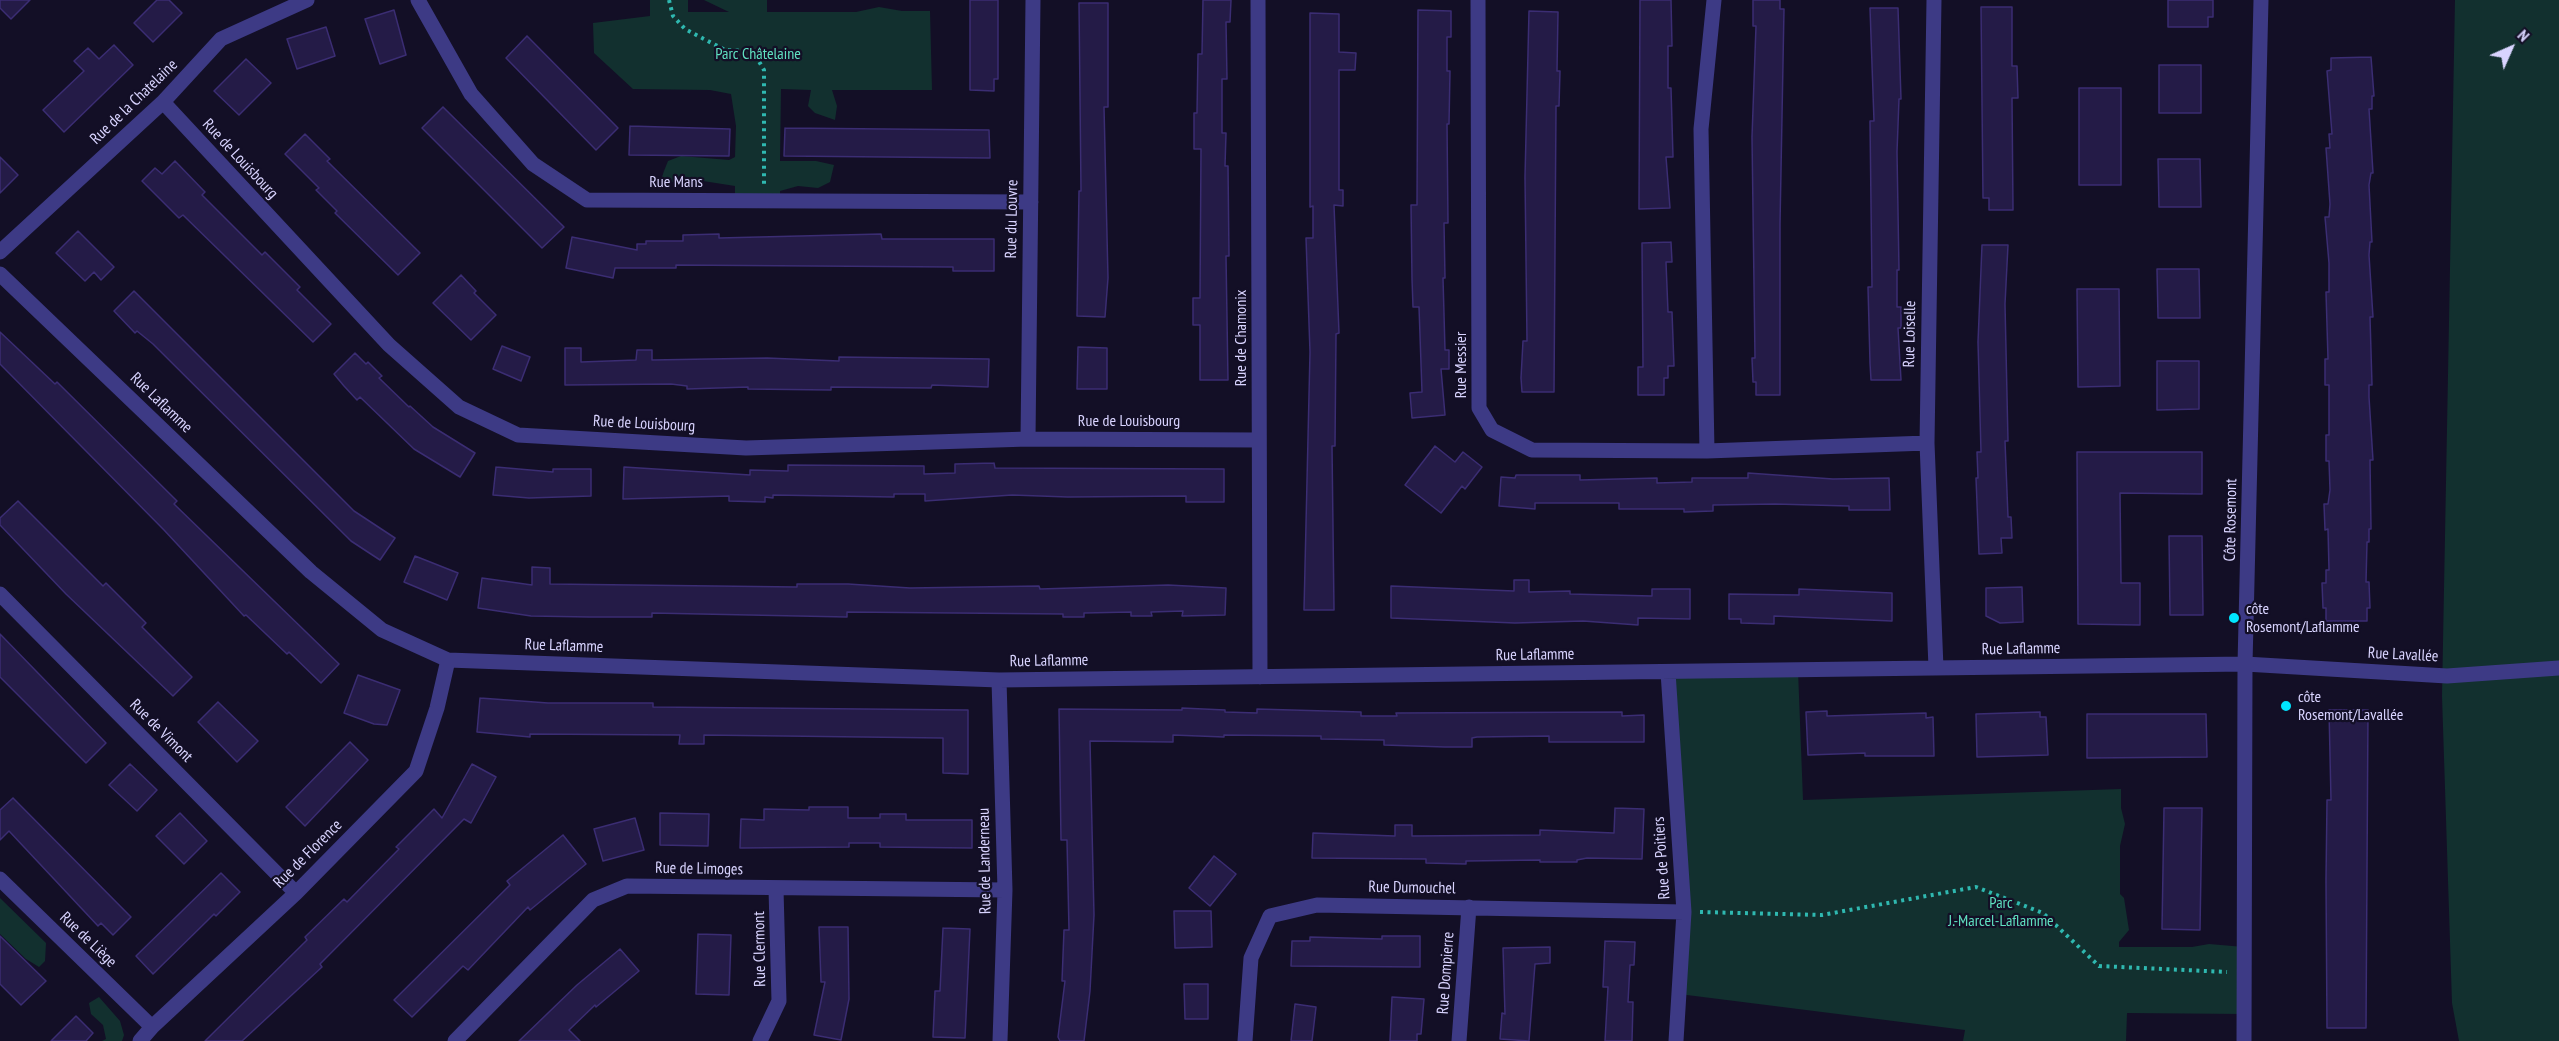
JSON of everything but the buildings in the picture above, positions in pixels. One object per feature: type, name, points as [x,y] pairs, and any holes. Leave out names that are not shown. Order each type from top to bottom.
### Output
[{"type":"street","name":"Rue de la Chatelaine","points":[[0,252],[163,102],[221,39],[307,0]]},
{"type":"street","name":"Rue Mans","points":[[418,0],[471,94],[533,164],[587,200],[1031,202]]},
{"type":"street","name":"Rue du Louvre","points":[[1028,439],[1033,0]]},
{"type":"street","name":"Rue de Chamonix","points":[[1258,0],[1260,677]]},
{"type":"street","name":"Rue Messier","points":[[1478,0],[1479,408],[1492,430],[1532,450],[1707,451],[1927,443]]},
{"type":"street","points":[[1707,451],[1701,129],[1714,0]]},
{"type":"street","name":"Rue Loiselle","points":[[1934,0],[1927,443],[1936,668]]},
{"type":"street","name":"Côte Rosemont","points":[[2244,1041],[2245,664],[2261,0]]},
{"type":"street","name":"Rue de Louisbourg","points":[[163,102],[388,345],[459,407],[518,435],[746,448],[1028,439],[1259,440]]},
{"type":"street","name":"Rue Laflamme","points":[[0,274],[311,572],[382,630],[448,660],[999,680],[2245,664]]},
{"type":"street","name":"Rue de Vimont","points":[[0,594],[296,893]]},
{"type":"street","name":"Rue de Florence","points":[[140,1041],[152,1027],[296,893],[416,771],[437,708],[448,660]]},
{"type":"street","name":"Rue Lavallée","points":[[2245,664],[2446,676],[2559,668]]},
{"type":"street","name":"Rue de Poitiers","points":[[1668,672],[1684,912],[1676,1041]]},
{"type":"street","name":"Rue de Landerneau","points":[[999,680],[1005,890],[1000,1041]]},
{"type":"street","name":"Rue de Liège","points":[[0,879],[152,1027]]},
{"type":"street","name":"Rue de Limoges","points":[[455,1041],[593,900],[627,886],[1005,890]]},
{"type":"street","name":"Rue Clermont","points":[[760,1041],[779,1000],[776,889]]},
{"type":"street","name":"Rue Dumouchel","points":[[1245,1041],[1251,958],[1270,916],[1317,905],[1684,912]]},
{"type":"street","name":"Rue Dompierre","points":[[1459,1041],[1469,907]]},
{"type":"path","points":[[669,0],[673,16],[685,29],[724,50],[753,51],[764,70],[764,201]]},
{"type":"path","points":[[1684,912],[1822,915],[1976,887],[2043,913],[2099,966],[2244,973]]},
{"type":"green space","name":"Parc Châtelaine","points":[[650,0],[688,0],[688,12],[729,12],[704,0],[767,0],[767,12],[856,12],[879,7],[902,11],[930,11],[932,90],[832,90],[837,106],[835,120],[815,113],[808,106],[811,90],[781,89],[780,161],[816,161],[834,165],[830,182],[818,188],[798,186],[780,191],[780,201],[735,201],[735,186],[703,181],[689,190],[662,177],[668,161],[681,156],[729,160],[735,157],[736,126],[731,94],[710,90],[633,89],[594,53],[593,23],[650,16]]},
{"type":"green space","points":[[2455,0],[2559,0],[2559,1041],[2459,1041],[2452,1003],[2442,696]]},
{"type":"green space","name":"Parc J.-Marcel-Laflamme","points":[[1798,670],[1803,800],[2121,789],[2121,808],[2125,824],[2120,846],[2120,894],[2124,898],[2129,930],[2119,942],[2119,947],[2192,947],[2209,944],[2244,947],[2244,1014],[2127,1013],[2126,1041],[1963,1041],[1965,1030],[1679,994],[1684,912],[1668,672]]},
{"type":"green space","points":[[0,898],[46,943],[45,961],[39,967],[26,959],[0,934]]},
{"type":"green space","points":[[99,997],[120,1021],[124,1035],[122,1041],[102,1041],[106,1039],[103,1025],[91,1014],[89,1003]]},
{"type":"place","name":"côte Rosemont/Laflamme","points":[[2234,618]]},
{"type":"place","name":"côte Rosemont/Lavallée","points":[[2286,706]]}]
